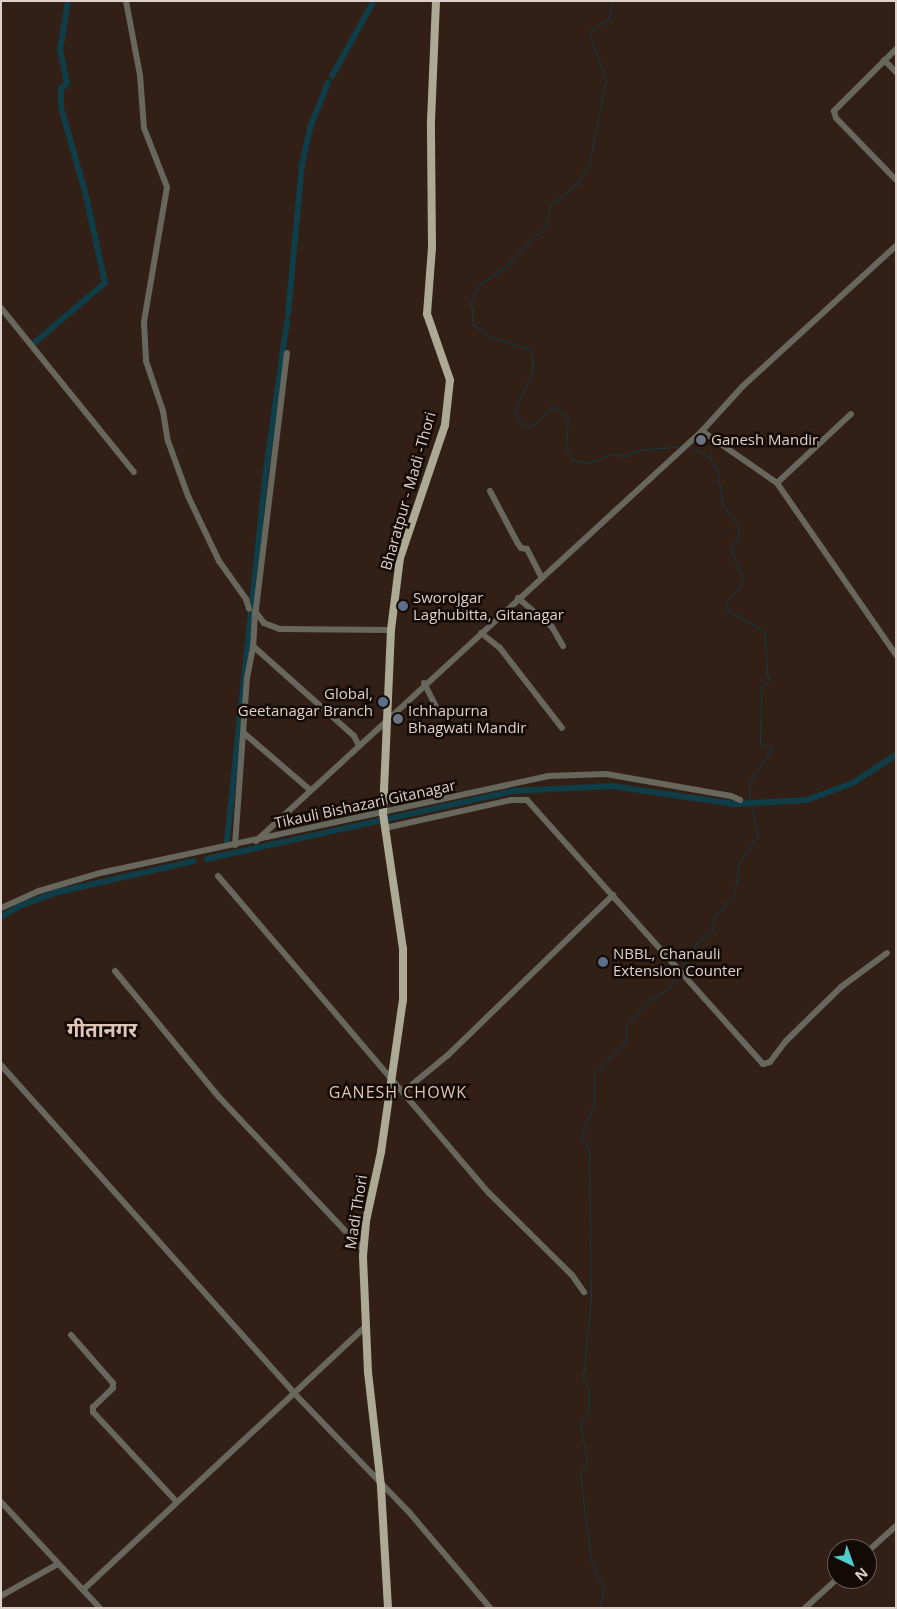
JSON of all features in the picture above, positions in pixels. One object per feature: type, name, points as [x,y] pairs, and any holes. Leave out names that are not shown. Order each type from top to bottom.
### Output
[{"type":"main road","name":"Bharatpur - Madi -Thori","points":[[385,825],[383,813],[391,630],[400,558],[444,425],[450,380],[426,314],[432,248],[431,121],[436,1]]},
{"type":"main road","name":"Madi Thori","points":[[385,825],[403,949],[403,1000],[392,1080],[366,1221],[363,1250],[373,1438],[382,1486],[388,1608]]},
{"type":"street","points":[[126,1],[140,75],[144,128],[167,187],[144,322],[146,361],[163,411],[168,442],[188,496],[219,561],[246,599],[249,609]]},
{"type":"street","points":[[896,49],[836,107],[834,115],[896,180]]},
{"type":"street","points":[[884,60],[896,72]]},
{"type":"street","points":[[256,840],[388,716],[481,633],[688,441],[702,431],[743,386],[896,246]]},
{"type":"street","points":[[1,308],[134,472]]},
{"type":"street","points":[[235,845],[248,678],[254,646],[255,616],[287,353]]},
{"type":"street","points":[[777,483],[851,414]]},
{"type":"street","points":[[702,431],[777,483],[896,655]]},
{"type":"street","points":[[490,491],[517,542],[521,548],[527,549],[541,576]]},
{"type":"street","points":[[518,598],[552,627],[563,646]]},
{"type":"street","points":[[255,616],[256,611],[264,623],[280,629],[391,630]]},
{"type":"street","points":[[481,633],[500,648],[562,728]]},
{"type":"street","points":[[254,646],[354,736],[358,744]]},
{"type":"street","points":[[424,683],[440,713]]},
{"type":"street","points":[[245,734],[310,790]]},
{"type":"street","name":"Tikauli Bishazari Gitanagar","points":[[1,908],[39,890],[100,872],[235,845],[548,776],[580,773],[606,774],[673,784],[740,800]]},
{"type":"street","points":[[385,825],[511,800],[526,800],[766,1064],[841,987],[887,952]]},
{"type":"street","points":[[218,876],[489,1193],[572,1275],[584,1292]]},
{"type":"street","points":[[403,1092],[448,1056],[613,895]]},
{"type":"street","points":[[115,972],[219,1097],[363,1250]]},
{"type":"street","points":[[1,1065],[293,1392],[409,1512],[490,1608]]},
{"type":"street","points":[[83,1590],[293,1392],[366,1326]]},
{"type":"street","points":[[71,1335],[113,1383],[113,1388],[93,1407],[93,1412],[177,1502]]},
{"type":"street","points":[[1,1502],[100,1608]]},
{"type":"street","points":[[877,1543],[896,1526]]},
{"type":"street","points":[[1,1596],[58,1564]]},
{"type":"street","points":[[805,1608],[827,1589]]},
{"type":"waterway","points":[[33,344],[105,283],[85,192],[61,108],[61,89],[67,83],[60,50],[68,1]]},
{"type":"waterway","points":[[332,76],[374,1]]},
{"type":"waterway","points":[[610,1],[612,6],[608,19],[591,30],[590,36],[606,80],[589,164],[578,183],[550,205],[546,224],[505,267],[478,286],[471,302],[473,324],[489,336],[527,348],[532,354],[532,372],[515,410],[519,422],[527,427],[535,424],[551,407],[561,410],[568,419],[566,450],[574,460],[587,463],[612,454],[625,456],[640,450],[683,446]]},
{"type":"waterway","points":[[288,315],[302,164],[310,128],[328,83]]},
{"type":"waterway","points":[[227,841],[265,478],[287,322]]},
{"type":"waterway","points":[[679,968],[692,956],[696,943],[712,931],[715,916],[734,895],[739,862],[758,836],[749,796],[750,781],[772,748],[760,743],[761,687],[768,681],[764,631],[727,610],[725,602],[741,585],[742,575],[730,549],[739,536],[738,525],[723,506],[717,469],[709,457],[689,446]]},
{"type":"waterway","points":[[207,859],[513,791],[612,786],[734,804],[807,800],[853,783],[896,755]]},
{"type":"waterway","points":[[1,917],[22,905],[58,892],[194,861]]},
{"type":"waterway","points":[[600,1608],[604,1589],[591,1561],[580,1475],[587,1460],[580,1423],[588,1412],[589,1388],[583,1376],[591,1299],[589,1150],[581,1136],[594,1104],[594,1074],[626,1040],[626,1026],[646,1002],[670,988],[677,971]]},
{"type":"place","name":"Ganesh Mandir","points":[[701,440]]},
{"type":"place","name":"Sworojgar Laghubitta, Gitanagar","points":[[403,606]]},
{"type":"place","name":"Global, Geetanagar Branch","points":[[383,702]]},
{"type":"place","name":"Ichhapurna Bhagwati Mandir","points":[[398,719]]},
{"type":"place","name":"NBBL, Chanauli Extension Counter","points":[[603,962]]},
{"type":"district","name":"गीतानगर","points":[[102,1029]]},
{"type":"district","name":"GANESH CHOWK","points":[[398,1092]]}]
